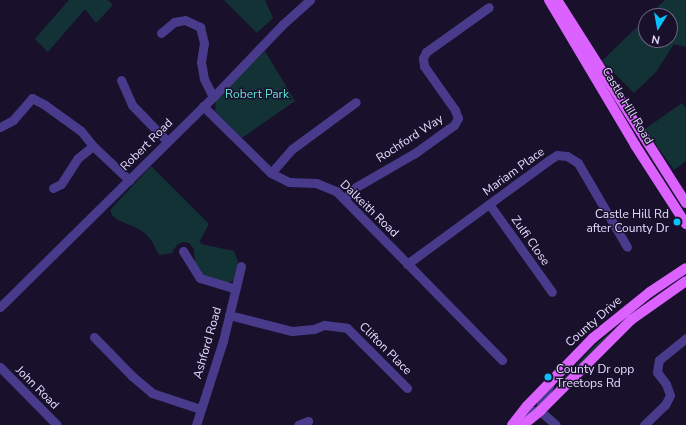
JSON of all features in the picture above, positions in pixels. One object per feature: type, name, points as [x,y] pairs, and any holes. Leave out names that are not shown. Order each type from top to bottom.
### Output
[{"type":"main road","name":"Castle Hill Road","points":[[549,0],[635,145],[686,224]]},
{"type":"main road","name":"Castle Hill Road","points":[[557,0],[686,202]]},
{"type":"main road","name":"County Drive","points":[[522,420],[550,383],[574,357],[612,322],[686,268]]},
{"type":"main road","name":"County Drive","points":[[512,425],[540,411],[613,336],[631,320],[686,282]]},
{"type":"street","name":"Robert Road","points":[[0,307],[213,97],[282,25],[310,0]]},
{"type":"street","name":"Rochford Way","points":[[344,199],[356,187],[415,153],[454,125],[458,118],[455,110],[424,66],[423,58],[426,52],[489,6]]},
{"type":"street","points":[[161,33],[174,22],[185,20],[200,28],[204,43],[201,62],[204,79],[213,97]]},
{"type":"street","points":[[121,80],[132,105],[167,141]]},
{"type":"street","points":[[0,127],[13,120],[32,98],[45,105],[81,131],[93,146],[129,180]]},
{"type":"street","points":[[271,173],[292,149],[356,102]]},
{"type":"street","name":"Dalkeith Road","points":[[203,106],[271,173],[289,182],[316,182],[326,186],[344,199],[406,264],[502,360]]},
{"type":"street","points":[[53,188],[61,184],[78,158],[93,146]]},
{"type":"street","name":"Mariam Place","points":[[406,264],[549,160],[557,156],[567,156],[578,164],[627,248]]},
{"type":"street","name":"Zulfi Close","points":[[489,204],[552,292]]},
{"type":"street","points":[[183,251],[200,278],[236,289]]},
{"type":"street","name":"Ashford Road","points":[[196,425],[216,364],[241,266]]},
{"type":"street","name":"Clifton Place","points":[[229,315],[292,331],[314,329],[324,325],[347,328],[407,388]]},
{"type":"street","points":[[94,337],[132,376],[152,393],[200,409]]},
{"type":"street","points":[[644,425],[665,405],[670,395],[666,384],[657,372],[659,360],[686,338]]},
{"type":"street","name":"John Road","points":[[0,367],[57,425]]},
{"type":"street","points":[[550,383],[541,404],[540,411],[556,425]]},
{"type":"street","points":[[298,425],[308,421]]},
{"type":"green space","points":[[69,0],[108,0],[113,5],[96,23],[85,9],[48,52],[35,39]]},
{"type":"green space","points":[[224,0],[265,0],[273,18],[257,33]]},
{"type":"green space","points":[[665,0],[686,0],[686,47],[678,45],[678,8],[656,8]]},
{"type":"green space","points":[[638,26],[638,48],[671,48],[656,72],[634,93],[602,61]]},
{"type":"green space","name":"Robert Park","points":[[265,51],[295,101],[242,138],[215,111],[216,99]]},
{"type":"green space","points":[[682,103],[686,108],[686,161],[674,170],[645,129]]},
{"type":"green space","points":[[151,166],[209,224],[200,241],[201,244],[234,251],[238,262],[234,280],[228,283],[203,275],[195,263],[194,249],[189,243],[184,242],[178,244],[173,250],[173,253],[159,255],[152,241],[145,233],[118,220],[112,215],[110,210]]},
{"type":"green space","points":[[615,329],[556,388],[555,388],[597,343]]},
{"type":"place","name":"Castle Hill Rd after County Dr","points":[[677,222]]},
{"type":"place","name":"County Dr opp Treetops Rd","points":[[548,377]]}]
